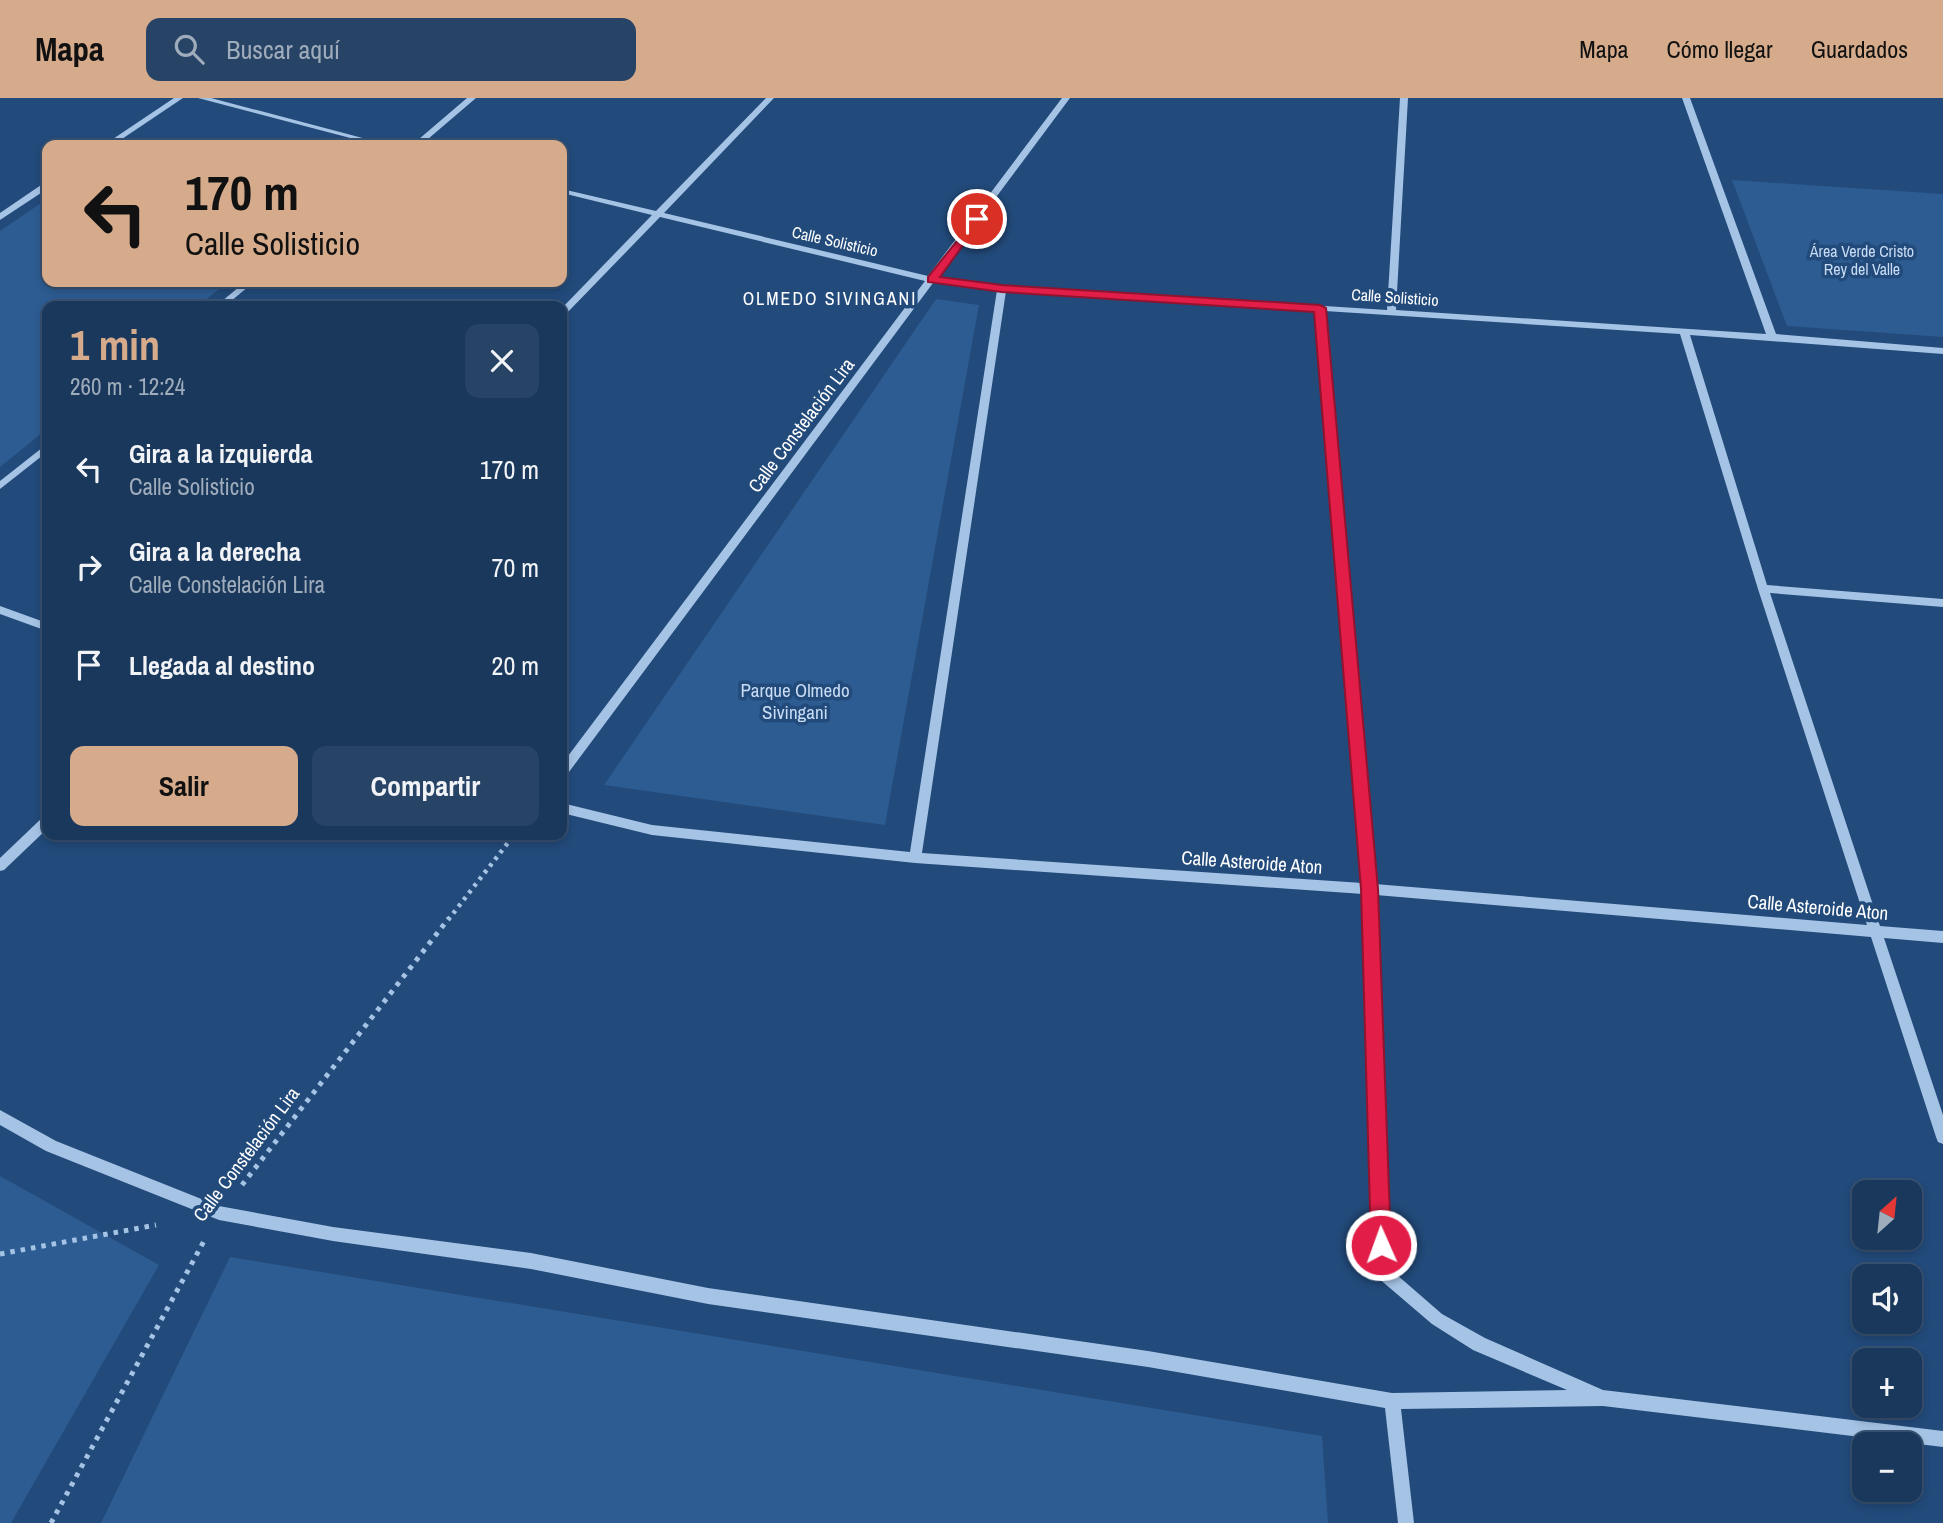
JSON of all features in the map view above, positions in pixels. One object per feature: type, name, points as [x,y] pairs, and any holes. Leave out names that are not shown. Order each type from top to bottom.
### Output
[{"type":"street","points":[[116,140],[179,98]]},
{"type":"street","points":[[202,98],[366,140]]},
{"type":"street","points":[[422,140],[472,98]]},
{"type":"street","points":[[567,308],[770,98]]},
{"type":"street","name":"Calle Constelación Lira","points":[[567,766],[1066,98]]},
{"type":"street","points":[[1391,313],[1404,98]]},
{"type":"street","points":[[1686,98],[1772,337]]},
{"type":"street","points":[[0,217],[42,188]]},
{"type":"street","name":"Calle Solisticio","points":[[567,192],[932,280],[1002,288],[1684,331],[1943,351]]},
{"type":"street","points":[[226,301],[244,287]]},
{"type":"street","points":[[915,858],[1002,288]]},
{"type":"street","points":[[1320,308],[1369,889],[1382,1272],[1437,1319],[1479,1344],[1603,1398]]},
{"type":"street","points":[[1684,331],[1763,590],[1943,1137]]},
{"type":"street","points":[[0,486],[42,451]]},
{"type":"street","points":[[1763,590],[1943,603]]},
{"type":"street","points":[[0,610],[42,625]]},
{"type":"street","name":"Calle Asteroide Aton","points":[[567,808],[652,830],[915,858],[1369,889],[1943,937]]},
{"type":"street","points":[[0,866],[42,826]]},
{"type":"street","points":[[0,1117],[51,1146],[219,1213],[333,1234],[531,1261],[708,1296],[1148,1359],[1392,1401],[1603,1398],[1943,1439]]},
{"type":"street","points":[[1392,1401],[1406,1523]]},
{"type":"path","name":"Calle Constelación Lira","points":[[51,1523],[219,1213],[510,840]]},
{"type":"path","points":[[0,1254],[219,1213]]},
{"type":"green space","name":"Área Verde Cristo Rey del Valle","points":[[1732,180],[1943,194],[1943,337],[1787,326]]},
{"type":"green space","points":[[42,202],[42,287],[222,287],[204,301],[42,301],[42,433],[0,467],[0,231]]},
{"type":"green space","name":"Parque Olmedo Sivingani","points":[[936,299],[979,305],[885,825],[604,785]]},
{"type":"green space","points":[[0,1176],[159,1265],[11,1523],[0,1523]]},
{"type":"green space","points":[[230,1257],[1322,1436],[1328,1523],[101,1523]]},
{"type":"district","name":"OLMEDO SIVINGANI","points":[[830,298]]},
{"type":"route","points":[[977,219],[932,280],[1002,288],[1320,308],[1369,889],[1381,1245]]}]
